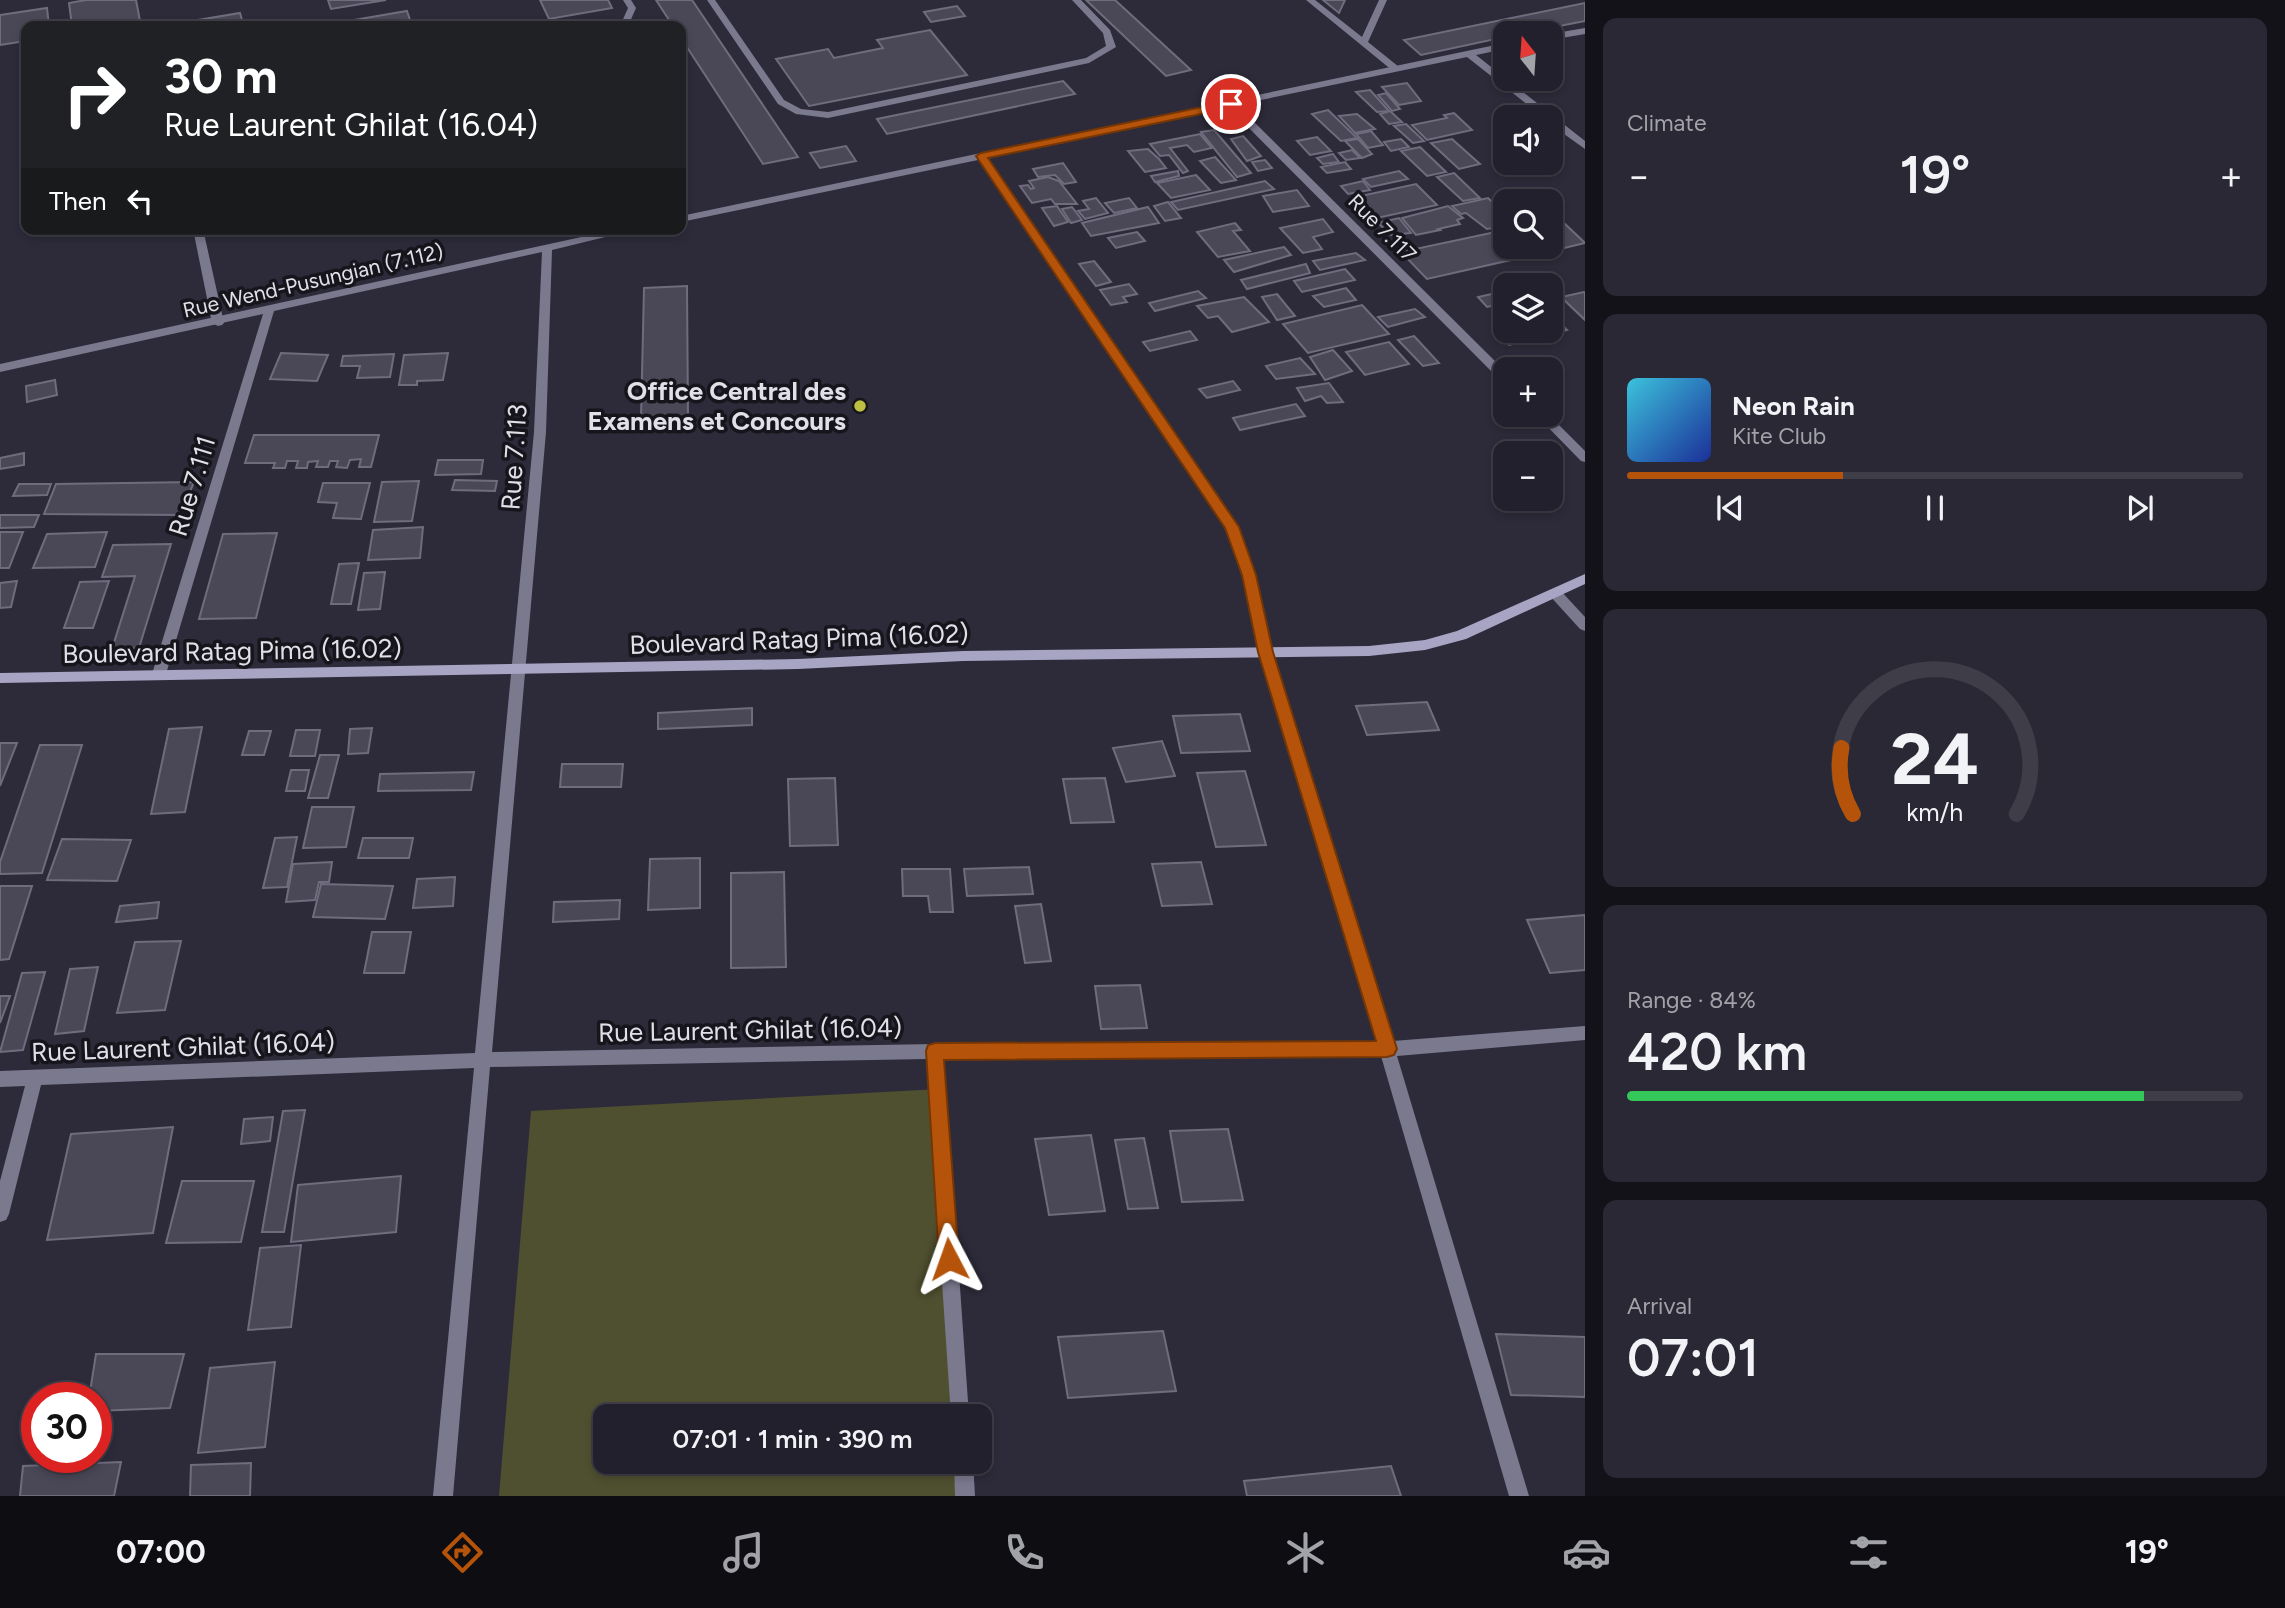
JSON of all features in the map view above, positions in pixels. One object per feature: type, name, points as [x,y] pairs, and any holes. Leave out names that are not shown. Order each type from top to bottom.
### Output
[{"type":"street","points":[[626,21],[632,8],[627,0]]},
{"type":"street","points":[[711,0],[781,102],[799,112],[828,115],[1089,60],[1111,47],[1107,32],[1076,0]]},
{"type":"street","points":[[1310,0],[1396,69]]},
{"type":"street","points":[[1364,42],[1383,0]]},
{"type":"street","points":[[1563,35],[1585,31]]},
{"type":"street","points":[[686,218],[1493,49]]},
{"type":"street","points":[[1468,54],[1533,105]]},
{"type":"street","name":"Rue 7.117","points":[[1231,104],[1493,366]]},
{"type":"street","points":[[1563,128],[1585,146]]},
{"type":"street","points":[[981,156],[1232,527],[1249,575],[1266,652],[1519,1496]]},
{"type":"street","points":[[199,235],[218,323]]},
{"type":"street","name":"Rue Wend-Pusungian (7.112)","points":[[0,369],[269,312],[604,235]]},
{"type":"street","name":"Rue 7.113","points":[[443,1496],[540,432],[547,247]]},
{"type":"street","name":"Rue 7.111","points":[[159,674],[269,312]]},
{"type":"street","points":[[1554,427],[1585,458]]},
{"type":"street","name":"Boulevard Ratag Pima (16.02)","points":[[0,678],[798,664],[963,656],[1370,651],[1425,645],[1461,635],[1585,579]]},
{"type":"street","points":[[1555,593],[1585,626]]},
{"type":"street","name":"Rue Laurent Ghilat (16.04)","points":[[0,1079],[481,1060],[935,1051],[1387,1049],[1585,1033]]},
{"type":"street","points":[[935,1051],[959,1404]]},
{"type":"street","points":[[0,1213],[35,1077]]},
{"type":"street","points":[[964,1474],[965,1496]]},
{"type":"green space","points":[[940,1089],[965,1404],[593,1404],[593,1474],[971,1474],[972,1496],[499,1496],[531,1111]]},
{"type":"building","points":[[86,0],[136,0],[140,21],[71,21],[69,3]]},
{"type":"building","points":[[328,0],[386,0],[331,9]]},
{"type":"building","points":[[540,0],[608,0],[612,8],[549,19]]},
{"type":"building","points":[[656,0],[692,0],[798,157],[763,164],[686,46],[686,21],[670,21]]},
{"type":"building","points":[[1086,0],[1115,0],[1191,70],[1166,76]]},
{"type":"building","points":[[1323,0],[1345,0],[1339,13]]},
{"type":"building","points":[[1585,3],[1585,21],[1563,25],[1563,21],[1497,21]]},
{"type":"building","points":[[957,6],[965,16],[931,22],[924,12]]},
{"type":"building","points":[[47,8],[48,21],[21,21],[21,42],[0,45],[0,15]]},
{"type":"building","points":[[407,11],[410,21],[348,21]]},
{"type":"building","points":[[240,13],[242,20],[235,21],[192,21]]},
{"type":"building","points":[[1493,22],[1493,40],[1421,55],[1404,40]]},
{"type":"building","points":[[930,30],[967,75],[809,106],[776,59],[828,49],[834,58],[883,48],[877,40]]},
{"type":"building","points":[[1063,81],[1075,94],[887,134],[877,119]]},
{"type":"building","points":[[1407,83],[1421,101],[1399,105],[1382,87]]},
{"type":"building","points":[[1370,90],[1389,111],[1377,112],[1356,92]]},
{"type":"building","points":[[1386,93],[1400,109],[1392,111],[1378,95]]},
{"type":"building","points":[[1328,110],[1357,138],[1341,141],[1312,114]]},
{"type":"building","points":[[1390,111],[1402,122],[1389,124],[1380,114]]},
{"type":"building","points":[[1454,113],[1472,130],[1427,140],[1412,125],[1447,118],[1444,115]]},
{"type":"building","points":[[1357,114],[1375,129],[1355,133],[1339,116]]},
{"type":"building","points":[[1406,124],[1424,141],[1413,143],[1394,126]]},
{"type":"building","points":[[1214,130],[1251,173],[1237,177],[1201,132]]},
{"type":"building","points":[[1371,131],[1383,145],[1368,148],[1356,134]]},
{"type":"building","points":[[1200,134],[1212,148],[1194,152],[1187,145],[1170,148],[1188,171],[1183,173],[1169,155],[1160,156],[1150,144]]},
{"type":"building","points":[[1243,136],[1261,156],[1247,161],[1231,139]]},
{"type":"building","points":[[1317,137],[1331,151],[1310,155],[1297,141]]},
{"type":"building","points":[[1358,139],[1372,154],[1362,158],[1345,141]]},
{"type":"building","points":[[1401,139],[1409,147],[1391,151],[1384,142]]},
{"type":"building","points":[[1452,139],[1480,164],[1459,169],[1431,143]]},
{"type":"building","points":[[846,146],[856,161],[820,168],[810,153]]},
{"type":"building","points":[[1420,147],[1446,172],[1427,176],[1401,151]]},
{"type":"building","points":[[1148,149],[1166,168],[1145,172],[1128,151]]},
{"type":"building","points":[[1352,150],[1360,158],[1346,160],[1339,153]]},
{"type":"building","points":[[1333,154],[1339,162],[1323,164],[1317,158]]},
{"type":"building","points":[[1215,157],[1236,180],[1221,183],[1200,161]]},
{"type":"building","points":[[1265,160],[1272,168],[1258,171],[1252,162]]},
{"type":"building","points":[[1345,162],[1351,169],[1327,173],[1321,167]]},
{"type":"building","points":[[1063,163],[1076,182],[1064,184],[1055,175],[1038,177],[1033,169]]},
{"type":"building","points":[[1178,171],[1179,176],[1155,182],[1151,176]]},
{"type":"building","points":[[1399,171],[1408,179],[1371,187],[1363,179]]},
{"type":"building","points":[[1454,173],[1480,198],[1463,201],[1437,177]]},
{"type":"building","points":[[1196,175],[1210,190],[1171,198],[1157,183]]},
{"type":"building","points":[[1048,177],[1059,181],[1077,204],[1055,204],[1051,199],[1032,203],[1020,186],[1028,185],[1031,189],[1034,188],[1029,181]]},
{"type":"building","points":[[1265,181],[1274,189],[1178,210],[1171,202]]},
{"type":"building","points":[[1363,181],[1370,190],[1348,194],[1341,186]]},
{"type":"building","points":[[1416,184],[1437,205],[1377,218],[1356,197]]},
{"type":"building","points":[[1297,190],[1309,206],[1273,212],[1263,196]]},
{"type":"building","points":[[1096,198],[1108,213],[1085,219],[1078,211],[1089,209],[1083,201]]},
{"type":"building","points":[[1129,198],[1137,208],[1114,213],[1105,203]]},
{"type":"building","points":[[1488,198],[1493,203],[1493,228],[1487,229],[1452,206]]},
{"type":"building","points":[[1168,202],[1181,218],[1165,221],[1154,206]]},
{"type":"building","points":[[1057,206],[1068,222],[1054,226],[1042,208]]},
{"type":"building","points":[[1448,206],[1463,218],[1457,220],[1460,224],[1416,235],[1402,218]]},
{"type":"building","points":[[1072,207],[1082,220],[1071,223],[1062,209]]},
{"type":"building","points":[[1148,207],[1159,223],[1091,236],[1082,223]]},
{"type":"building","points":[[1399,218],[1411,233],[1391,235],[1378,223]]},
{"type":"building","points":[[1323,219],[1333,232],[1313,237],[1322,249],[1303,253],[1280,228]]},
{"type":"building","points":[[1563,222],[1585,243],[1563,248]]},
{"type":"building","points":[[1235,223],[1241,230],[1233,231],[1250,251],[1218,257],[1197,232]]},
{"type":"building","points":[[1137,232],[1145,241],[1116,248],[1108,238]]},
{"type":"building","points":[[1493,233],[1493,259],[1515,259],[1427,279],[1401,252]]},
{"type":"building","points":[[1284,247],[1291,255],[1234,272],[1224,260]]},
{"type":"building","points":[[1356,253],[1365,260],[1320,270],[1313,261]]},
{"type":"building","points":[[1094,261],[1111,282],[1096,286],[1079,264]]},
{"type":"building","points":[[1306,264],[1310,273],[1247,289],[1241,280]]},
{"type":"building","points":[[1345,269],[1355,280],[1302,292],[1294,281]]},
{"type":"building","points":[[1129,284],[1137,294],[1123,297],[1127,302],[1111,305],[1100,290]]},
{"type":"building","points":[[687,286],[688,417],[641,418],[644,288]]},
{"type":"building","points":[[1346,288],[1356,300],[1324,307],[1313,296]]},
{"type":"building","points":[[1198,291],[1206,298],[1155,311],[1149,303]]},
{"type":"building","points":[[1585,293],[1585,320],[1563,299],[1563,297]]},
{"type":"building","points":[[1277,294],[1295,316],[1277,320],[1262,297]]},
{"type":"building","points":[[1493,294],[1493,306],[1487,307],[1478,297]]},
{"type":"building","points":[[1244,297],[1269,322],[1232,332],[1218,316],[1208,318],[1197,306]]},
{"type":"building","points":[[1362,305],[1389,334],[1308,353],[1283,324]]},
{"type":"building","points":[[1415,309],[1425,317],[1388,327],[1378,317]]},
{"type":"building","points":[[1190,331],[1197,340],[1150,351],[1143,342]]},
{"type":"building","points":[[1414,336],[1439,363],[1423,366],[1398,340]]},
{"type":"building","points":[[1389,342],[1409,364],[1365,375],[1346,352]]},
{"type":"building","points":[[1333,350],[1352,371],[1325,380],[1310,357]]},
{"type":"building","points":[[281,353],[328,355],[317,381],[270,379]]},
{"type":"building","points":[[448,353],[443,380],[399,385],[404,355]]},
{"type":"building","points":[[394,354],[390,377],[357,378],[360,366],[341,366],[343,356]]},
{"type":"building","points":[[1300,358],[1315,374],[1276,379],[1266,366]]},
{"type":"building","points":[[55,380],[57,395],[27,402],[26,386]]},
{"type":"building","points":[[1233,381],[1240,390],[1207,398],[1199,389]]},
{"type":"building","points":[[1329,383],[1343,402],[1327,403],[1321,396],[1305,401],[1297,388]]},
{"type":"building","points":[[1296,404],[1305,416],[1240,430],[1233,418]]},
{"type":"building","points":[[254,435],[379,435],[371,467],[359,467],[361,459],[350,460],[347,468],[336,467],[338,461],[330,461],[328,467],[316,467],[318,461],[308,462],[307,468],[296,468],[298,461],[287,461],[285,468],[273,468],[275,463],[245,463]]},
{"type":"building","points":[[24,453],[24,465],[0,469],[0,458]]},
{"type":"building","points":[[438,460],[483,460],[481,474],[435,475]]},
{"type":"building","points":[[455,480],[497,481],[495,491],[452,490]]},
{"type":"building","points":[[419,481],[412,521],[374,522],[382,482]]},
{"type":"building","points":[[194,482],[180,515],[44,514],[56,484]]},
{"type":"building","points":[[323,483],[370,483],[361,519],[333,518],[337,503],[318,502]]},
{"type":"building","points":[[19,484],[51,484],[47,495],[13,496]]},
{"type":"building","points":[[0,515],[39,515],[34,527],[0,528]]},
{"type":"building","points":[[423,527],[420,558],[368,560],[373,530]]},
{"type":"building","points":[[0,532],[23,532],[9,568],[0,568]]},
{"type":"building","points":[[107,532],[95,567],[33,568],[47,534]]},
{"type":"building","points":[[277,533],[256,618],[199,619],[223,534]]},
{"type":"building","points":[[171,544],[139,648],[112,649],[135,576],[102,577],[113,545]]},
{"type":"building","points":[[359,563],[351,604],[331,604],[339,564]]},
{"type":"building","points":[[385,572],[380,609],[358,610],[364,573]]},
{"type":"building","points":[[17,581],[11,607],[0,608],[0,583]]},
{"type":"building","points":[[109,581],[93,628],[64,628],[80,582]]},
{"type":"building","points":[[1427,702],[1439,730],[1367,735],[1356,706]]},
{"type":"building","points":[[752,708],[752,725],[658,729],[658,713]]},
{"type":"building","points":[[1240,714],[1250,751],[1181,753],[1173,716]]},
{"type":"building","points":[[202,727],[185,812],[151,814],[169,729]]},
{"type":"building","points":[[372,728],[368,753],[348,754],[350,729]]},
{"type":"building","points":[[296,730],[320,730],[315,756],[290,756]]},
{"type":"building","points":[[249,731],[271,731],[264,755],[242,755]]},
{"type":"building","points":[[1162,741],[1175,776],[1126,782],[1113,748]]},
{"type":"building","points":[[0,743],[17,743],[0,786]]},
{"type":"building","points":[[40,745],[82,745],[42,873],[0,874],[0,862]]},
{"type":"building","points":[[320,755],[339,755],[328,798],[308,798]]},
{"type":"building","points":[[562,764],[623,764],[621,787],[560,787]]},
{"type":"building","points":[[291,770],[309,770],[305,791],[286,791]]},
{"type":"building","points":[[1245,771],[1266,845],[1216,847],[1197,773]]},
{"type":"building","points":[[474,772],[471,790],[378,791],[380,774]]},
{"type":"building","points":[[835,778],[838,845],[790,846],[788,779]]},
{"type":"building","points":[[1105,778],[1114,822],[1071,823],[1063,779]]},
{"type":"building","points":[[312,807],[354,807],[346,847],[303,848]]},
{"type":"building","points":[[297,837],[287,887],[263,888],[275,838]]},
{"type":"building","points":[[363,838],[413,838],[409,858],[358,858]]},
{"type":"building","points":[[62,839],[131,840],[117,881],[47,880]]},
{"type":"building","points":[[700,858],[700,908],[648,910],[650,859]]},
{"type":"building","points":[[332,862],[329,882],[319,882],[315,900],[286,902],[293,864]]},
{"type":"building","points":[[1201,862],[1212,904],[1162,906],[1152,864]]},
{"type":"building","points":[[1029,867],[1033,894],[967,896],[964,869]]},
{"type":"building","points":[[902,869],[950,869],[953,912],[930,912],[928,896],[903,896]]},
{"type":"building","points":[[784,872],[786,967],[731,968],[731,873]]},
{"type":"building","points":[[455,877],[453,906],[413,908],[417,879]]},
{"type":"building","points":[[321,884],[393,886],[385,919],[313,917]]},
{"type":"building","points":[[0,886],[32,886],[9,959],[0,960]]},
{"type":"building","points":[[620,900],[619,919],[553,922],[554,902]]},
{"type":"building","points":[[159,902],[157,918],[116,922],[120,906]]},
{"type":"building","points":[[1041,904],[1051,961],[1025,963],[1015,906]]},
{"type":"building","points":[[1585,915],[1585,970],[1550,973],[1527,920]]},
{"type":"building","points":[[372,932],[411,932],[404,973],[364,973]]},
{"type":"building","points":[[181,941],[165,1010],[117,1013],[135,942]]},
{"type":"building","points":[[98,967],[84,1031],[55,1034],[70,969]]},
{"type":"building","points":[[45,972],[23,1050],[0,1052],[22,973]]},
{"type":"building","points":[[1140,985],[1147,1028],[1101,1029],[1095,986]]},
{"type":"building","points":[[0,996],[10,996],[0,1023]]},
{"type":"building","points":[[305,1110],[284,1232],[262,1232],[283,1111]]},
{"type":"building","points":[[273,1117],[270,1141],[241,1144],[244,1119]]},
{"type":"building","points":[[173,1127],[153,1233],[47,1240],[71,1134]]},
{"type":"building","points":[[1228,1129],[1243,1200],[1182,1202],[1170,1131]]},
{"type":"building","points":[[1091,1135],[1105,1211],[1049,1215],[1035,1139]]},
{"type":"building","points":[[1144,1138],[1158,1208],[1128,1209],[1115,1140]]},
{"type":"building","points":[[401,1176],[396,1232],[291,1242],[298,1185]]},
{"type":"building","points":[[182,1181],[254,1181],[241,1242],[166,1243]]},
{"type":"building","points":[[301,1245],[291,1327],[248,1330],[260,1248]]},
{"type":"building","points":[[1163,1331],[1176,1391],[1068,1398],[1058,1337]]},
{"type":"building","points":[[1496,1334],[1585,1337],[1585,1397],[1511,1395]]},
{"type":"building","points":[[96,1354],[184,1354],[170,1408],[112,1410],[112,1382],[92,1382]]},
{"type":"building","points":[[275,1362],[265,1447],[198,1453],[210,1368]]},
{"type":"building","points":[[112,1462],[121,1462],[114,1496],[20,1496],[22,1473],[112,1473]]},
{"type":"building","points":[[251,1463],[250,1496],[190,1496],[191,1465]]},
{"type":"building","points":[[1391,1466],[1401,1496],[1247,1496],[1244,1481]]},
{"type":"place","name":"Office Central des Examens et Concours","points":[[860,406]]},
{"type":"route","points":[[949,1259],[935,1051],[1387,1049],[1266,652],[1249,575],[1232,527],[981,156],[1231,104]]}]
